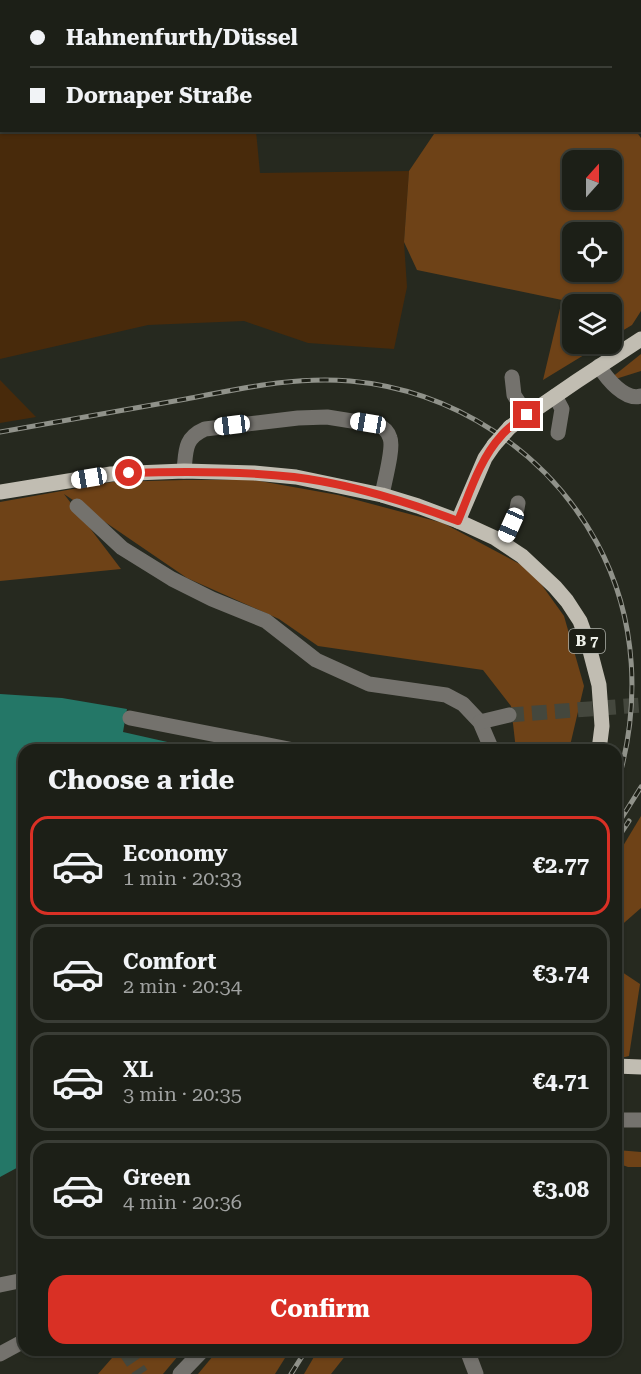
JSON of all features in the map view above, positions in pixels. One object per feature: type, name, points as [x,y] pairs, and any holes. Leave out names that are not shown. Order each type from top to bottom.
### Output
[{"type":"main road","points":[[458,521],[485,458],[510,427],[641,339]]},
{"type":"main road","name":"B 7","points":[[0,492],[111,474],[184,471],[254,473],[296,477],[382,495],[458,521],[503,542],[522,556],[567,601],[580,621],[598,685],[602,726],[600,744]]},
{"type":"main road","points":[[622,1066],[641,1067]]},
{"type":"street","points":[[599,366],[608,379],[626,395],[636,398],[641,396]]},
{"type":"street","points":[[512,377],[514,395],[527,415]]},
{"type":"street","points":[[555,396],[562,409],[558,433]]},
{"type":"street","points":[[184,471],[186,447],[189,440],[205,429],[298,418],[327,417],[377,425],[386,430],[392,440],[382,495]]},
{"type":"street","points":[[503,542],[516,514],[518,503]]},
{"type":"street","points":[[77,506],[122,548],[172,579],[212,599],[266,621],[316,660],[369,684],[446,695],[463,704],[480,722],[489,744]]},
{"type":"street","points":[[480,722],[509,715]]},
{"type":"street","points":[[130,718],[263,744]]},
{"type":"street","points":[[622,1120],[641,1120]]},
{"type":"street","points":[[0,1286],[18,1282]]},
{"type":"street","points":[[0,1354],[18,1344]]},
{"type":"street","points":[[180,1374],[196,1356]]},
{"type":"street","points":[[469,1356],[476,1374]]},
{"type":"shaded area","points":[[0,132],[256,132],[260,173],[409,171],[404,242],[407,287],[394,349],[308,343],[244,321],[148,325],[0,359]]},
{"type":"shaded area","points":[[435,132],[637,132],[641,138],[641,311],[632,325],[622,331],[622,294],[562,294],[562,300],[417,270],[404,242],[409,171]]},
{"type":"shaded area","points":[[562,300],[562,354],[586,354],[543,380]]},
{"type":"shaded area","points":[[641,354],[641,371],[606,382]]},
{"type":"shaded area","points":[[0,380],[36,417],[0,423]]},
{"type":"shaded area","points":[[254,480],[338,495],[443,523],[531,570],[564,616],[584,686],[570,744],[515,744],[511,706],[483,670],[318,646],[279,619],[187,578],[64,494],[121,569],[0,581],[0,502],[112,482]]},
{"type":"shaded area","points":[[641,816],[641,908],[622,925],[622,848]]},
{"type":"shaded area","points":[[622,972],[640,984],[629,1056],[622,1058]]},
{"type":"shaded area","points":[[622,1150],[641,1152],[641,1167],[622,1165]]},
{"type":"shaded area","points":[[114,1356],[178,1356],[163,1374],[98,1374]]},
{"type":"shaded area","points":[[213,1356],[286,1356],[275,1374],[198,1374]]},
{"type":"shaded area","points":[[314,1356],[345,1356],[331,1374],[304,1374]]},
{"type":"water","points":[[0,694],[62,698],[127,709],[123,732],[176,744],[18,744],[18,1167],[0,1177]]},
{"type":"tunnel","points":[[509,715],[641,705]]},
{"type":"tunnel","points":[[129,1356],[141,1374]]},
{"type":"railway","points":[[0,432],[247,388],[309,380],[350,381],[388,387],[425,397],[460,412],[493,431],[524,454],[552,480],[576,510],[597,543],[611,572],[628,633],[631,664],[632,695],[622,765]]},
{"type":"railway","points":[[622,817],[641,787]]},
{"type":"railway","points":[[622,832],[629,821]]},
{"type":"railway","points":[[291,1374],[302,1356]]},
{"type":"route","points":[[129,473],[195,471],[296,477],[382,495],[458,521],[485,458],[501,435],[527,415]]}]
